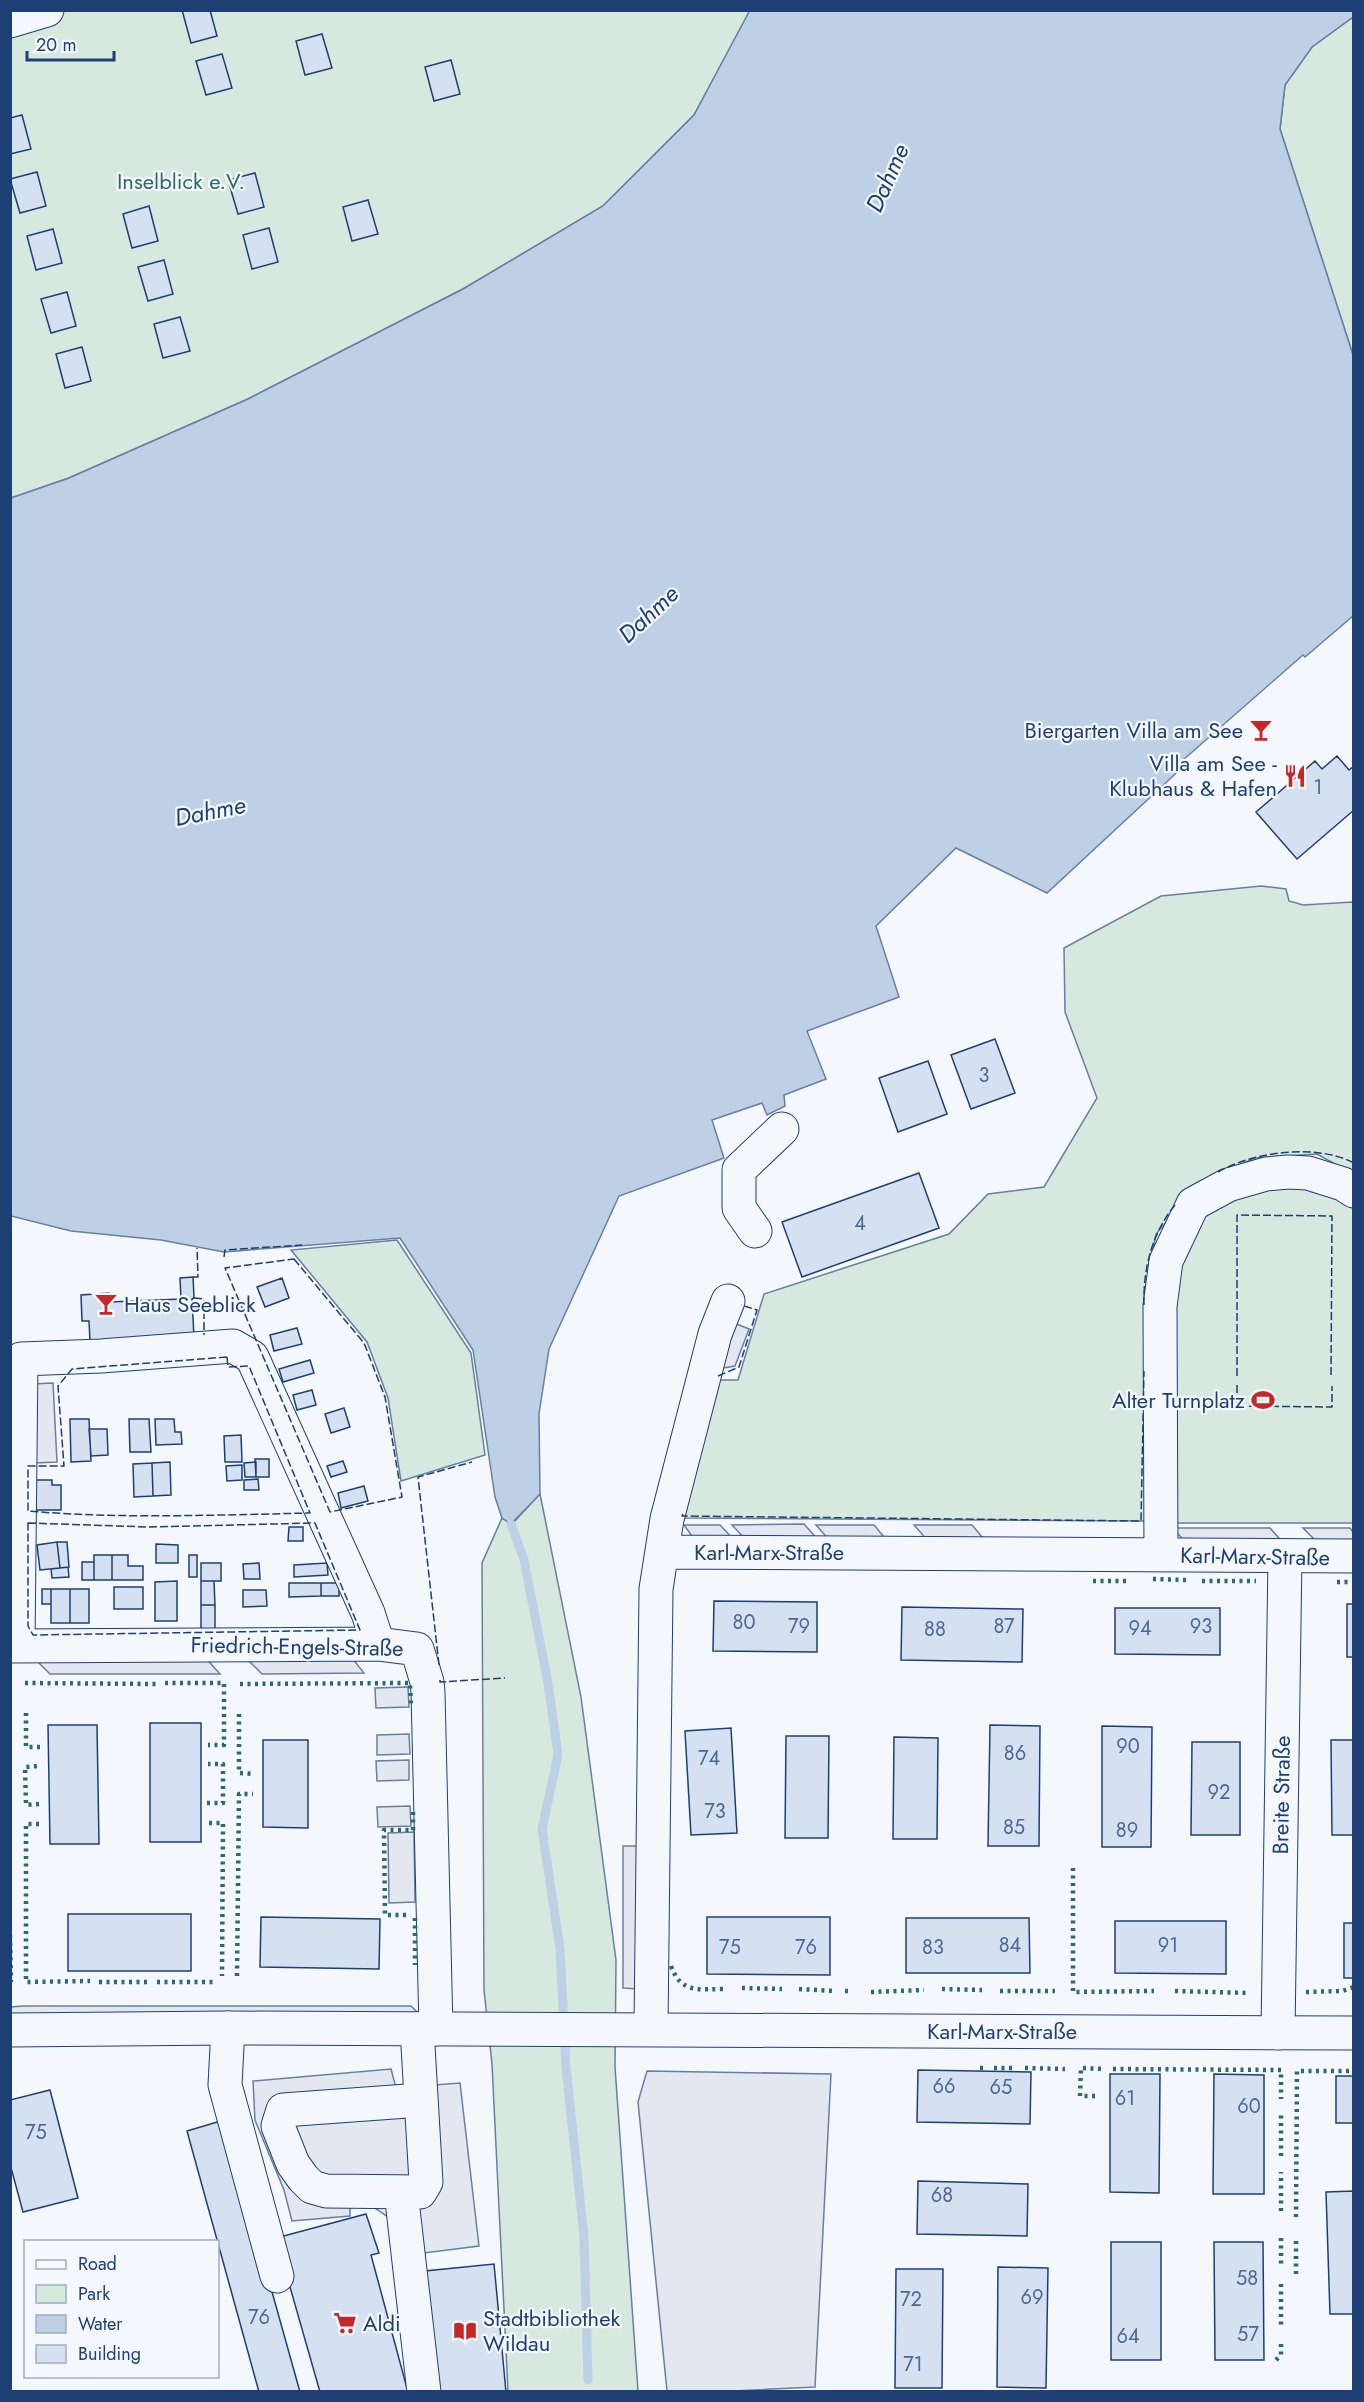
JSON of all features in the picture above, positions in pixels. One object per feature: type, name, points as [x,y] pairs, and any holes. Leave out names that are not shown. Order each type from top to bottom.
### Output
[{"type":"street","points":[[10,21],[47,10]]},
{"type":"street","points":[[755,1231],[739,1209],[739,1170],[782,1129]]},
{"type":"street","points":[[1161,1555],[1160,1305],[1166,1262],[1192,1204],[1228,1185],[1266,1174],[1288,1172],[1308,1173],[1343,1184],[1353,1191]]},
{"type":"street","points":[[662,1552],[667,1519],[715,1334],[728,1301]]},
{"type":"street","points":[[14,1646],[21,1359],[101,1356],[233,1346],[252,1357],[368,1613],[378,1644]]},
{"type":"street","name":"Karl-Marx-Straße","points":[[1353,1556],[662,1552],[656,1589],[637,2029],[1353,2033]]},
{"type":"street","name":"Breite Straße","points":[[1278,2033],[1285,1556]]},
{"type":"street","name":"Friedrich-Engels-Straße","points":[[14,1646],[378,1644],[417,1649],[427,1682],[427,2029]]},
{"type":"street","points":[[228,2028],[225,2085],[277,2276]]},
{"type":"street","points":[[421,2100],[283,2110],[278,2126],[293,2164],[312,2187],[326,2191],[420,2192],[426,2182],[421,2100],[427,2029]]},
{"type":"street","points":[[10,2030],[637,2029]]},
{"type":"street","points":[[401,2192],[424,2391]]},
{"type":"green space","name":"Inselblick e.V.","points":[[10,11],[750,11],[694,115],[603,206],[463,289],[248,399],[69,478],[11,498]]},
{"type":"green space","points":[[1353,17],[1353,355],[1280,129],[1285,85],[1312,47]]},
{"type":"green space","points":[[1261,886],[1286,889],[1289,901],[1303,905],[1353,902],[1353,1174],[1317,1154],[1255,1158],[1200,1182],[1156,1234],[1144,1295],[1145,1521],[684,1518],[716,1380],[738,1380],[764,1294],[949,1234],[988,1194],[1044,1187],[1097,1098],[1065,1012],[1064,948],[1161,896]]},
{"type":"green space","name":"Alter Turnplatz","points":[[1267,1182],[1309,1184],[1354,1203],[1353,1523],[1171,1523],[1173,1280],[1197,1220]]},
{"type":"green space","points":[[397,1240],[471,1353],[485,1455],[401,1481],[388,1398],[367,1342],[291,1250]]},
{"type":"green space","points":[[540,1494],[581,1697],[616,1960],[615,2067],[638,2391],[508,2391],[492,2064],[484,1990],[482,1563],[502,1518],[512,1524]]},
{"type":"shaded area","points":[[734,1323],[749,1329],[735,1366],[717,1369]]},
{"type":"shaded area","points":[[53,1383],[57,1462],[35,1463],[31,1384]]},
{"type":"shaded area","points":[[804,1524],[820,1542],[747,1541],[732,1525]]},
{"type":"shaded area","points":[[684,1525],[720,1525],[736,1542],[697,1543]]},
{"type":"shaded area","points":[[816,1525],[874,1525],[889,1543],[831,1542]]},
{"type":"shaded area","points":[[914,1525],[972,1525],[988,1544],[929,1542]]},
{"type":"shaded area","points":[[1172,1528],[1270,1528],[1286,1546],[1189,1545]]},
{"type":"shaded area","points":[[1303,1528],[1350,1528],[1353,1532],[1353,1546],[1320,1545]]},
{"type":"shaded area","points":[[348,1653],[364,1673],[262,1674],[242,1654]]},
{"type":"shaded area","points":[[31,1655],[203,1655],[220,1674],[50,1674]]},
{"type":"shaded area","points":[[408,1687],[409,1707],[376,1708],[375,1688]]},
{"type":"shaded area","points":[[409,1734],[410,1754],[377,1755],[377,1735]]},
{"type":"shaded area","points":[[409,1760],[409,1780],[377,1781],[376,1761]]},
{"type":"shaded area","points":[[410,1806],[411,1826],[378,1827],[377,1807]]},
{"type":"shaded area","points":[[414,1832],[415,1902],[389,1903],[388,1833]]},
{"type":"shaded area","points":[[623,1846],[641,1846],[638,1989],[623,1988]]},
{"type":"shaded area","points":[[411,2006],[419,2014],[11,2015],[11,2007]]},
{"type":"shaded area","points":[[391,2069],[396,2088],[460,2083],[479,2246],[416,2254],[414,2235],[363,2200],[350,2199],[350,2216],[292,2221],[284,2190],[255,2120],[253,2081]]},
{"type":"shaded area","points":[[647,2071],[831,2074],[815,2387],[667,2391],[638,2102]]},
{"type":"water","name":"Dahme","points":[[750,10],[1353,11],[1353,17],[1312,47],[1285,85],[1280,129],[1353,355],[1353,616],[1305,657],[1303,655],[1183,760],[1186,764],[1047,893],[956,848],[876,926],[899,997],[807,1031],[826,1079],[784,1095],[785,1106],[767,1115],[762,1103],[712,1120],[724,1158],[619,1196],[549,1349],[539,1414],[540,1494],[511,1524],[502,1518],[495,1497],[473,1350],[400,1238],[224,1252],[161,1240],[71,1231],[11,1216],[11,498],[69,478],[248,399],[463,289],[603,206],[694,115]]},
{"type":"building","points":[[182,10],[210,10],[217,36],[191,43]]},
{"type":"building","points":[[322,34],[332,68],[305,75],[296,41]]},
{"type":"building","points":[[222,54],[232,88],[206,95],[196,61]]},
{"type":"building","points":[[451,60],[460,94],[434,101],[425,67]]},
{"type":"building","points":[[22,115],[31,149],[10,154],[10,118]]},
{"type":"building","points":[[37,172],[46,206],[20,213],[10,179]]},
{"type":"building","points":[[255,173],[264,207],[238,214],[228,180]]},
{"type":"building","points":[[368,200],[378,234],[352,241],[343,207]]},
{"type":"building","points":[[149,206],[158,241],[132,248],[123,214]]},
{"type":"building","points":[[269,228],[278,262],[252,269],[243,235]]},
{"type":"building","points":[[53,229],[62,263],[36,270],[27,236]]},
{"type":"building","points":[[164,260],[173,294],[148,301],[138,267]]},
{"type":"building","points":[[67,292],[76,326],[51,333],[41,299]]},
{"type":"building","points":[[180,317],[190,351],[163,358],[154,324]]},
{"type":"building","points":[[82,347],[91,381],[65,388],[56,354]]},
{"type":"building","points":[[1337,756],[1349,770],[1354,766],[1354,810],[1297,859],[1256,812],[1315,761],[1322,769]]},
{"type":"building","points":[[995,1039],[1015,1093],[971,1109],[951,1055]]},
{"type":"building","points":[[928,1061],[947,1114],[898,1132],[879,1078]]},
{"type":"building","points":[[919,1173],[939,1228],[802,1277],[782,1222]]},
{"type":"building","points":[[193,1277],[194,1337],[90,1341],[89,1321],[82,1321],[81,1295],[109,1293],[110,1302],[181,1299],[180,1278]]},
{"type":"building","points":[[282,1278],[289,1298],[265,1307],[257,1287]]},
{"type":"building","points":[[297,1328],[302,1344],[274,1351],[270,1335]]},
{"type":"building","points":[[310,1360],[314,1373],[283,1382],[279,1369]]},
{"type":"building","points":[[312,1390],[316,1405],[297,1410],[293,1395]]},
{"type":"building","points":[[344,1408],[350,1427],[331,1433],[325,1414]]},
{"type":"building","points":[[70,1419],[89,1419],[91,1461],[71,1462]]},
{"type":"building","points":[[129,1419],[149,1419],[151,1452],[130,1452]]},
{"type":"building","points":[[155,1419],[174,1419],[175,1432],[181,1432],[182,1444],[156,1445]]},
{"type":"building","points":[[89,1429],[107,1429],[108,1455],[91,1456]]},
{"type":"building","points":[[241,1435],[242,1462],[225,1462],[224,1436]]},
{"type":"building","points":[[255,1459],[269,1459],[269,1477],[256,1477]]},
{"type":"building","points":[[343,1461],[347,1472],[331,1477],[327,1466]]},
{"type":"building","points":[[170,1462],[171,1495],[153,1496],[152,1463]]},
{"type":"building","points":[[256,1462],[256,1477],[245,1477],[244,1463]]},
{"type":"building","points":[[152,1463],[153,1496],[134,1497],[133,1464]]},
{"type":"building","points":[[242,1465],[242,1480],[227,1481],[226,1466]]},
{"type":"building","points":[[258,1479],[259,1490],[244,1490],[244,1480]]},
{"type":"building","points":[[36,1480],[52,1480],[52,1485],[61,1485],[61,1510],[36,1510]]},
{"type":"building","points":[[364,1486],[368,1501],[341,1508],[338,1493]]},
{"type":"building","points":[[289,1527],[303,1527],[303,1541],[288,1541]]},
{"type":"building","points":[[57,1542],[67,1542],[69,1567],[60,1568]]},
{"type":"building","points":[[57,1542],[60,1568],[40,1570],[37,1545]]},
{"type":"building","points":[[156,1544],[178,1545],[178,1563],[156,1563]]},
{"type":"building","points":[[94,1555],[112,1555],[112,1580],[94,1580]]},
{"type":"building","points":[[112,1555],[128,1555],[128,1566],[143,1566],[143,1580],[112,1580]]},
{"type":"building","points":[[189,1555],[197,1555],[197,1577],[189,1577]]},
{"type":"building","points":[[82,1562],[94,1562],[94,1580],[82,1580]]},
{"type":"building","points":[[201,1563],[221,1563],[221,1581],[201,1581]]},
{"type":"building","points":[[259,1563],[260,1579],[244,1579],[243,1564]]},
{"type":"building","points":[[327,1563],[328,1575],[294,1577],[294,1565]]},
{"type":"building","points":[[68,1567],[69,1577],[52,1578],[51,1569]]},
{"type":"building","points":[[177,1581],[177,1621],[155,1621],[155,1582]]},
{"type":"building","points":[[201,1581],[214,1581],[215,1605],[201,1605]]},
{"type":"building","points":[[289,1583],[321,1583],[321,1596],[289,1597]]},
{"type":"building","points":[[321,1583],[339,1583],[339,1596],[321,1596]]},
{"type":"building","points":[[114,1587],[143,1587],[143,1609],[114,1609]]},
{"type":"building","points":[[42,1589],[51,1589],[51,1604],[42,1604]]},
{"type":"building","points":[[51,1589],[70,1589],[70,1623],[51,1623]]},
{"type":"building","points":[[70,1589],[89,1589],[89,1623],[70,1623]]},
{"type":"building","points":[[243,1590],[266,1590],[267,1606],[243,1607]]},
{"type":"building","points":[[714,1601],[817,1602],[817,1652],[713,1651]]},
{"type":"building","points":[[1347,1604],[1354,1604],[1354,1657],[1347,1657]]},
{"type":"building","points":[[201,1605],[215,1605],[215,1629],[201,1629]]},
{"type":"building","points":[[902,1607],[1023,1609],[1022,1662],[901,1660]]},
{"type":"building","points":[[1115,1608],[1220,1608],[1220,1655],[1115,1654]]},
{"type":"building","points":[[150,1723],[201,1723],[201,1842],[150,1842]]},
{"type":"building","points":[[48,1725],[97,1725],[99,1844],[50,1844]]},
{"type":"building","points":[[990,1725],[1040,1726],[1039,1846],[988,1846]]},
{"type":"building","points":[[1102,1726],[1152,1727],[1151,1847],[1102,1847]]},
{"type":"building","points":[[731,1728],[737,1833],[691,1835],[685,1731]]},
{"type":"building","points":[[786,1736],[829,1736],[828,1838],[785,1838]]},
{"type":"building","points":[[894,1737],[938,1738],[937,1839],[893,1839]]},
{"type":"building","points":[[263,1740],[308,1740],[308,1828],[263,1827]]},
{"type":"building","points":[[1331,1740],[1354,1740],[1354,1835],[1332,1835]]},
{"type":"building","points":[[1192,1742],[1240,1742],[1240,1835],[1191,1835]]},
{"type":"building","points":[[68,1914],[191,1914],[191,1971],[68,1971]]},
{"type":"building","points":[[261,1917],[380,1919],[379,1969],[260,1967]]},
{"type":"building","points":[[707,1917],[830,1917],[830,1975],[707,1974]]},
{"type":"building","points":[[906,1918],[1029,1918],[1030,1973],[906,1973]]},
{"type":"building","points":[[1115,1921],[1226,1921],[1226,1974],[1115,1973]]},
{"type":"building","points":[[1344,1923],[1354,1923],[1354,1978],[1344,1978]]},
{"type":"building","points":[[918,2070],[1031,2072],[1030,2124],[917,2122]]},
{"type":"building","points":[[1110,2074],[1160,2074],[1159,2193],[1110,2192]]},
{"type":"building","points":[[1214,2074],[1264,2075],[1264,2194],[1213,2194]]},
{"type":"building","points":[[1336,2076],[1354,2076],[1354,2123],[1336,2123]]},
{"type":"building","points":[[50,2090],[78,2198],[23,2212],[10,2164],[10,2100]]},
{"type":"building","points":[[224,2120],[300,2392],[259,2392],[219,2240],[217,2240],[187,2131]]},
{"type":"building","points":[[918,2181],[1028,2184],[1027,2236],[917,2234]]},
{"type":"building","points":[[1354,2191],[1354,2314],[1330,2314],[1326,2192]]},
{"type":"building","name":"Aldi","points":[[366,2214],[379,2253],[371,2255],[408,2392],[320,2392],[276,2238]]},
{"type":"building","points":[[1111,2242],[1161,2242],[1161,2360],[1111,2360]]},
{"type":"building","points":[[1214,2242],[1263,2242],[1264,2360],[1215,2360]]},
{"type":"building","name":"Stadtbibliothek Wildau","points":[[494,2264],[506,2392],[437,2392],[425,2271]]},
{"type":"building","points":[[998,2267],[1048,2268],[1046,2388],[997,2387]]},
{"type":"building","points":[[896,2269],[943,2269],[942,2388],[895,2388]]},
{"type":"waterway","points":[[511,1524],[524,1560],[548,1683],[558,1755],[542,1829],[560,1949],[566,2067],[584,2237],[588,2380]]},
{"type":"hedge","points":[[1153,1579],[1186,1580]]},
{"type":"hedge","points":[[1093,1581],[1127,1581]]},
{"type":"hedge","points":[[1202,1581],[1256,1581]]},
{"type":"hedge","points":[[1337,1582],[1354,1582]]},
{"type":"hedge","points":[[25,1683],[156,1684]]},
{"type":"hedge","points":[[165,1683],[224,1683],[224,1745],[208,1745]]},
{"type":"hedge","points":[[240,1684],[410,1683],[411,1705]]},
{"type":"hedge","points":[[26,1713],[26,1747],[40,1747]]},
{"type":"hedge","points":[[239,1714],[239,1773],[253,1774]]},
{"type":"hedge","points":[[207,1803],[223,1803],[223,1764],[208,1764]]},
{"type":"hedge","points":[[39,1766],[25,1767],[26,1805],[39,1804]]},
{"type":"hedge","points":[[237,1976],[239,1794],[253,1794]]},
{"type":"hedge","points":[[406,1915],[385,1915],[384,1830],[413,1830],[413,1808]]},
{"type":"hedge","points":[[209,1823],[223,1823],[222,1976]]},
{"type":"hedge","points":[[39,1824],[26,1824],[26,1982],[90,1981]]},
{"type":"hedge","points":[[1073,1868],[1073,1992],[1154,1991]]},
{"type":"hedge","points":[[415,1918],[415,1965]]},
{"type":"hedge","points":[[10,1935],[11,1982]]},
{"type":"hedge","points":[[671,1966],[675,1975],[686,1986],[699,1989],[725,1989]]},
{"type":"hedge","points":[[99,1982],[147,1982]]},
{"type":"hedge","points":[[157,1982],[215,1982]]},
{"type":"hedge","points":[[1306,1992],[1342,1991],[1354,1987]]},
{"type":"hedge","points":[[742,1988],[782,1989]]},
{"type":"hedge","points":[[799,1989],[835,1991]]},
{"type":"hedge","points":[[942,1989],[982,1990]]},
{"type":"hedge","points":[[871,1992],[924,1990]]},
{"type":"hedge","points":[[845,1991],[852,1991]]},
{"type":"hedge","points":[[1000,1991],[1055,1991]]},
{"type":"hedge","points":[[1175,1991],[1249,1993]]},
{"type":"hedge","points":[[994,2068],[1016,2068]]},
{"type":"hedge","points":[[1025,2068],[1065,2069]]},
{"type":"hedge","points":[[1095,2096],[1080,2096],[1081,2068],[1105,2069]]},
{"type":"hedge","points":[[1113,2069],[1281,2070],[1281,2099]]},
{"type":"hedge","points":[[1296,2217],[1297,2071],[1354,2071]]},
{"type":"hedge","points":[[1281,2114],[1281,2156]]},
{"type":"hedge","points":[[1281,2172],[1281,2211]]},
{"type":"hedge","points":[[1296,2237],[1296,2274]]},
{"type":"hedge","points":[[1281,2238],[1281,2268]]},
{"type":"hedge","points":[[1281,2284],[1281,2325]]},
{"type":"hedge","points":[[1276,2360],[1281,2355],[1281,2341]]},
{"type":"fence","points":[[1218,1172],[1249,1159],[1285,1152],[1322,1153],[1354,1163]]},
{"type":"fence","points":[[1144,1305],[1145,1278],[1150,1252],[1160,1227],[1175,1205]]},
{"type":"fence","points":[[1237,1376],[1237,1215],[1332,1216],[1331,1377]]},
{"type":"fence","points":[[224,1257],[225,1250],[302,1245]]},
{"type":"fence","points":[[193,1277],[198,1277],[197,1248]]},
{"type":"fence","points":[[294,1259],[364,1343],[385,1397],[402,1497],[330,1512],[225,1268],[294,1259]]},
{"type":"fence","points":[[194,1298],[204,1299],[204,1335]]},
{"type":"fence","points":[[718,1376],[739,1367],[757,1310],[741,1305]]},
{"type":"fence","points":[[227,1357],[228,1367],[249,1366],[310,1513],[133,1516],[28,1511],[28,1466],[64,1466],[58,1386],[72,1369],[227,1357]]},
{"type":"fence","points":[[683,1514],[682,1516],[1141,1521],[1144,1371]]},
{"type":"fence","points":[[1237,1385],[1237,1406],[1332,1407],[1332,1386]]},
{"type":"fence","points":[[439,1665],[418,1477],[472,1462]]},
{"type":"fence","points":[[28,1523],[148,1527],[315,1523],[360,1630],[33,1635],[28,1626],[28,1523]]},
{"type":"fence","points":[[440,1680],[440,1682],[505,1678]]},
{"type":"place","name":"Biergarten Villa am See","points":[[1261,730]]},
{"type":"place","name":"Villa am See - Klubhaus & Hafen","points":[[1295,776]]},
{"type":"place","name":"Haus Seeblick","points":[[106,1304]]},
{"type":"place","name":"Alter Turnplatz","points":[[1263,1400]]},
{"type":"place","name":"Aldi","points":[[345,2323]]},
{"type":"place","name":"Stadtbibliothek Wildau","points":[[465,2331]]}]
